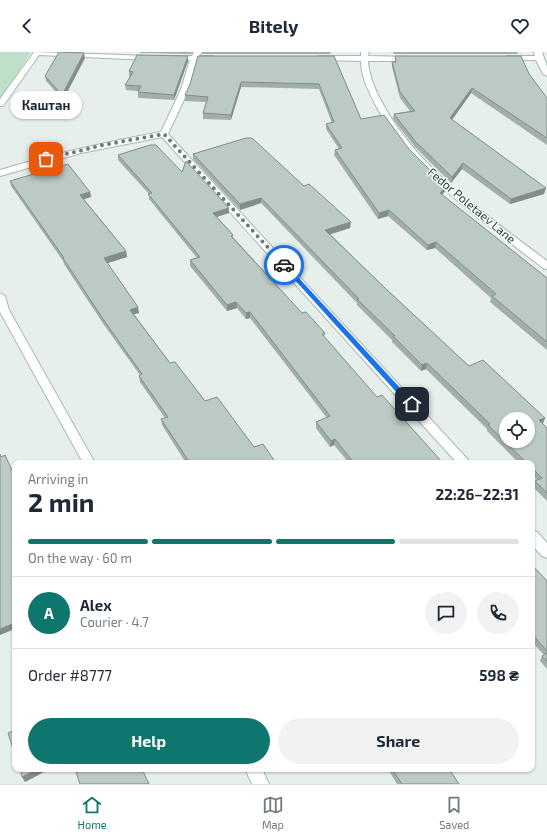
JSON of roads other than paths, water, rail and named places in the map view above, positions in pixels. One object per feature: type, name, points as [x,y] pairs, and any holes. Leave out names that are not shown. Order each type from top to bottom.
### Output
[{"type":"street","points":[[0,104],[38,52],[161,58],[196,55],[217,58]]},
{"type":"street","points":[[164,134],[185,89],[196,55]]},
{"type":"street","points":[[310,58],[364,55],[419,58]]},
{"type":"street","name":"Fedor Poletaev Lane","points":[[364,55],[369,83],[381,110],[401,139],[428,169],[464,201],[547,266]]},
{"type":"street","points":[[499,58],[538,55],[547,74]]},
{"type":"street","points":[[0,173],[32,163],[103,145],[164,134]]},
{"type":"street","points":[[164,134],[462,460]]},
{"type":"street","points":[[0,296],[2,308],[87,460]]},
{"type":"street","points":[[535,539],[547,552]]},
{"type":"street","points":[[255,772],[261,784]]},
{"type":"place","name":"Каштан","points":[[46,159]]}]
